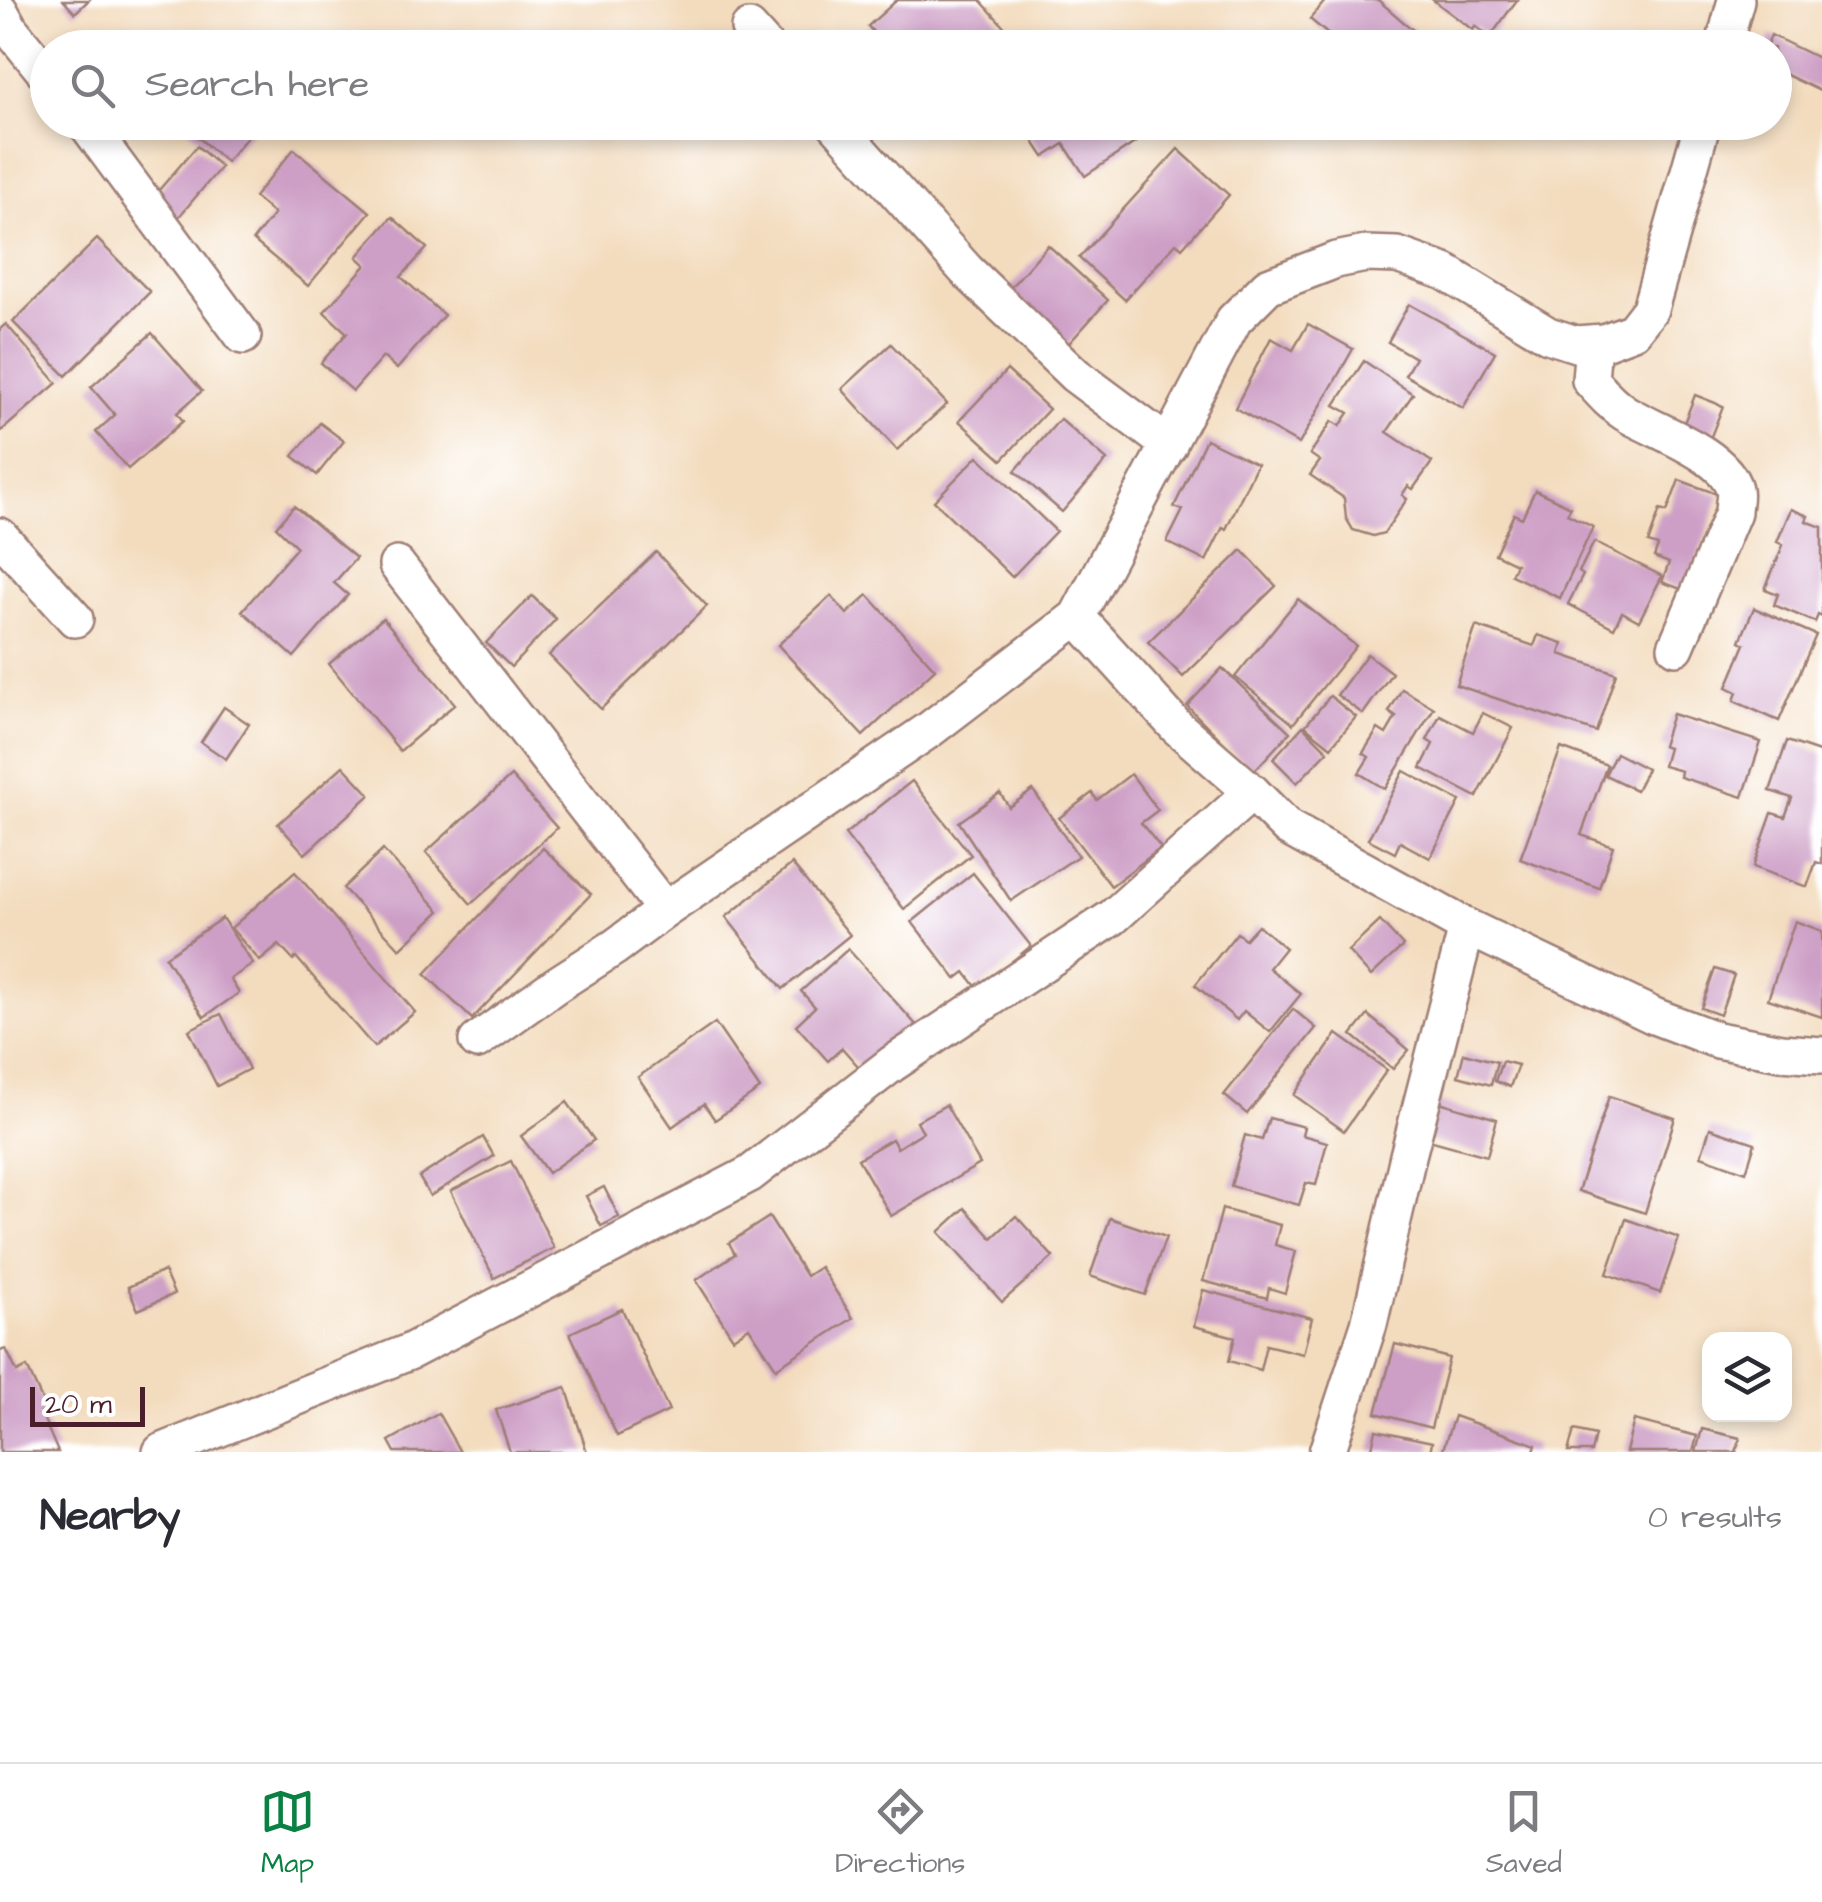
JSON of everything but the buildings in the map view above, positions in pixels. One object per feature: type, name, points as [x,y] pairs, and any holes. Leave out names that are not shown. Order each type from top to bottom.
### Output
[{"type":"street","points":[[1728,30],[1736,0]]},
{"type":"street","points":[[0,12],[30,54]]},
{"type":"street","points":[[98,140],[243,336]]},
{"type":"street","points":[[850,140],[966,270],[1075,374],[1168,445]]},
{"type":"street","points":[[477,1042],[929,730],[1077,617],[1234,320],[1268,286],[1336,260],[1366,254],[1398,255],[1445,272],[1548,334],[1576,344],[1604,342],[1632,331],[1650,309],[1698,140]]},
{"type":"street","points":[[1593,343],[1590,380],[1609,401],[1699,450],[1728,476],[1735,491],[1732,512],[1676,647]]},
{"type":"street","points":[[0,536],[76,619]]},
{"type":"street","points":[[397,565],[665,910]]},
{"type":"street","points":[[1077,617],[1178,727],[1288,828],[1467,927],[1654,1016],[1718,1040],[1822,1055]]},
{"type":"street","points":[[160,1452],[409,1352],[750,1174],[892,1064],[1113,917],[1252,792]]},
{"type":"street","points":[[1327,1452],[1369,1324],[1467,927]]}]
